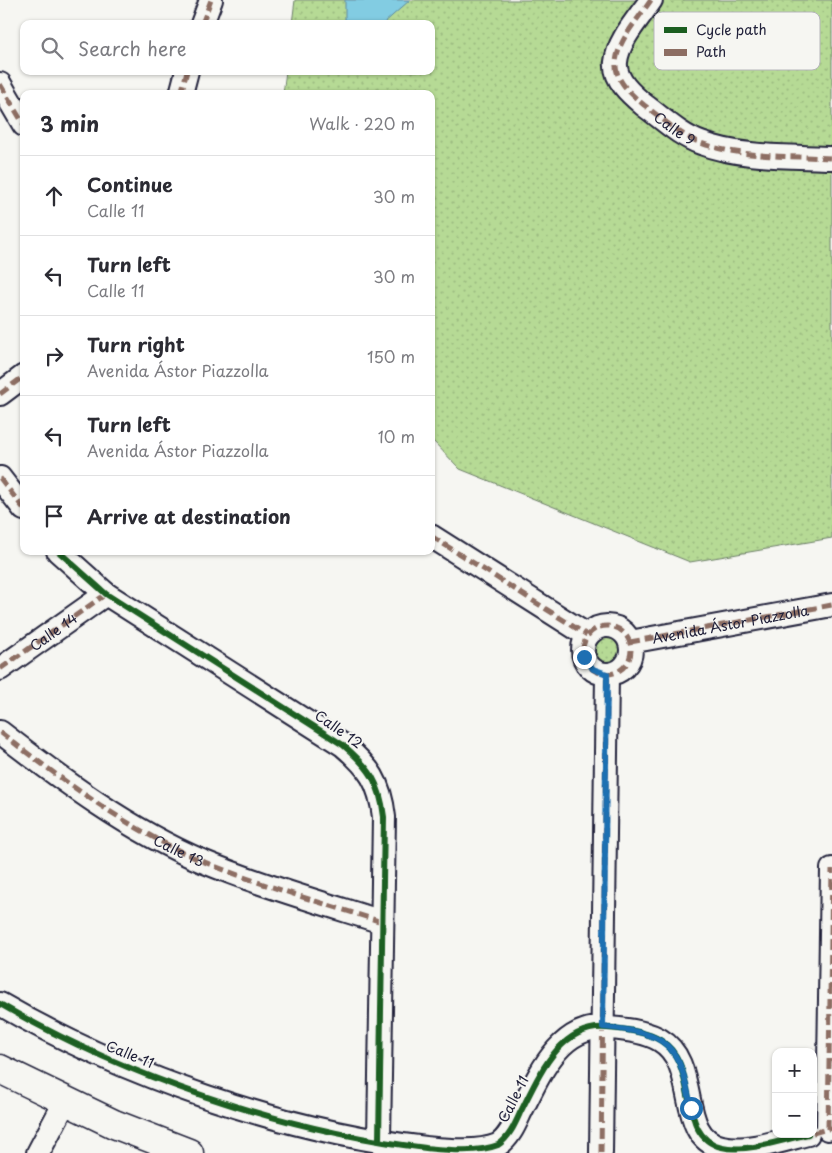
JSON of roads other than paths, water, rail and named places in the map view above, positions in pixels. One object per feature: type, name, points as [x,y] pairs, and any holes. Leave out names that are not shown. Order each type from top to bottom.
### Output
[{"type":"main road","points":[[0,1069],[114,1124],[190,1153]]},
{"type":"street","points":[[203,20],[210,0]]},
{"type":"street","name":"Calle 9","points":[[651,0],[619,49],[615,63],[618,76],[625,88],[637,99],[678,130],[700,143],[753,154],[832,158]]},
{"type":"street","points":[[182,90],[187,75]]},
{"type":"street","points":[[0,84],[20,118]]},
{"type":"street","points":[[0,394],[20,379]]},
{"type":"street","points":[[0,478],[20,504]]},
{"type":"street","points":[[435,539],[587,635]]},
{"type":"street","name":"Calle 12","points":[[62,555],[106,594],[327,734],[361,760],[374,776],[382,796],[384,817],[379,1141]]},
{"type":"street","name":"Calle 14","points":[[0,669],[106,594]]},
{"type":"street","name":"Avenida Ástor Piazzolla","points":[[630,642],[832,605]]},
{"type":"street","points":[[607,625],[621,630],[630,642],[631,650],[626,664],[614,673],[599,673],[587,664],[582,650],[587,635],[599,626],[607,625]]},
{"type":"street","points":[[601,1153],[607,674]]},
{"type":"street","name":"Calle 13","points":[[0,732],[40,763],[92,798],[144,830],[200,860],[244,878],[382,922]]},
{"type":"street","points":[[820,1131],[832,869]]},
{"type":"street","name":"Calle 11","points":[[0,1004],[36,1025],[94,1053],[204,1095],[259,1113],[379,1141],[459,1151],[487,1150],[498,1145],[508,1136],[539,1075],[560,1046],[572,1036],[586,1030],[603,1027],[658,1038],[669,1046],[683,1068],[694,1122],[701,1135],[711,1143],[734,1148],[820,1131]]},
{"type":"street","points":[[38,1153],[66,1102]]},
{"type":"water","points":[[345,0],[410,0],[388,20],[345,19]]}]
